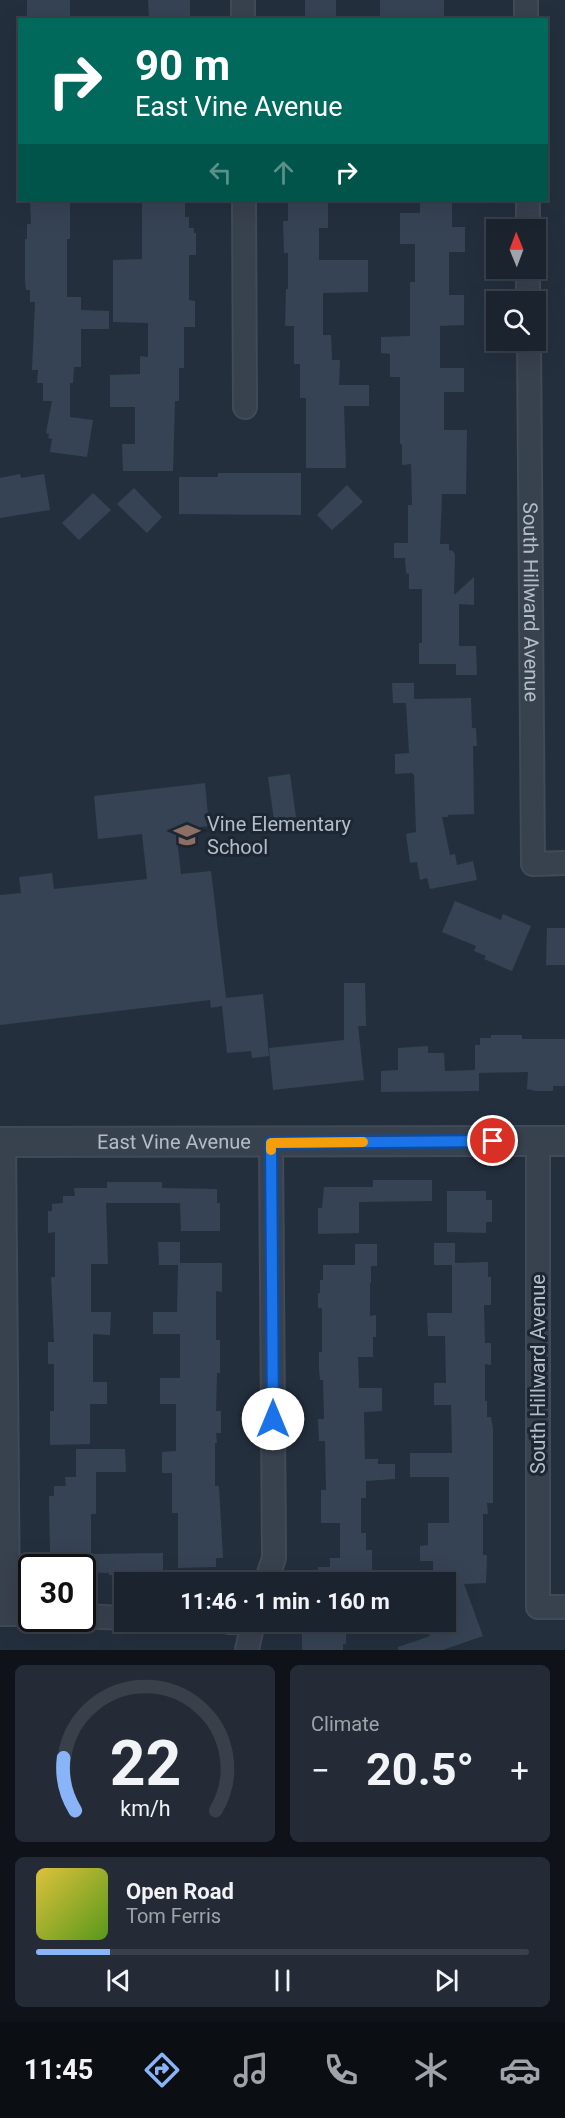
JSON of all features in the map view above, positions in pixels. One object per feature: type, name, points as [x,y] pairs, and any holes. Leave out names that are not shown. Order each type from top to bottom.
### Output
[{"type":"street","points":[[243,0],[243,18]]},
{"type":"street","points":[[526,0],[526,18]]},
{"type":"street","points":[[244,201],[245,407]]},
{"type":"street","points":[[528,201],[528,219]]},
{"type":"street","name":"South Hillward Avenue","points":[[529,351],[533,864],[565,863]]},
{"type":"street","name":"South Hillward Avenue","points":[[551,1141],[538,1607],[565,1607]]},
{"type":"street","name":"East Vine Avenue","points":[[2,1142],[551,1141]]},
{"type":"street","points":[[2,1142],[4,1613]]},
{"type":"street","points":[[269,1572],[274,1558],[271,1143]]},
{"type":"street","points":[[96,1617],[114,1618]]},
{"type":"street","points":[[247,1650],[251,1632]]},
{"type":"building","points":[[27,0],[70,0],[70,18],[27,18]]},
{"type":"building","points":[[148,0],[190,0],[190,18],[149,18]]},
{"type":"building","points":[[305,0],[336,0],[336,18],[305,18]]},
{"type":"building","points":[[380,0],[444,0],[444,18],[380,18]]},
{"type":"building","points":[[30,201],[70,201],[70,239],[67,239],[67,297],[81,297],[81,310],[109,311],[109,329],[81,329],[81,367],[74,367],[73,383],[70,383],[70,417],[93,420],[87,457],[50,452],[52,439],[48,438],[49,434],[46,433],[52,401],[43,401],[43,383],[37,383],[38,370],[32,370],[35,302],[30,302],[30,290],[26,290],[25,281],[25,239],[27,239],[27,224],[31,224]]},
{"type":"building","points":[[142,201],[185,201],[185,217],[189,217],[189,228],[194,228],[194,233],[196,233],[196,255],[189,255],[189,300],[195,301],[195,327],[184,327],[184,368],[179,368],[179,401],[175,401],[173,471],[123,471],[122,444],[135,444],[135,407],[110,407],[110,375],[140,374],[140,356],[148,357],[148,323],[113,322],[113,260],[142,259]]},
{"type":"building","points":[[288,201],[328,201],[328,228],[319,228],[319,260],[368,260],[368,292],[323,293],[323,335],[331,335],[332,360],[340,360],[339,385],[369,385],[369,406],[344,406],[346,468],[306,468],[306,398],[300,398],[300,364],[294,364],[294,326],[285,326],[288,253],[284,253],[283,221],[288,221]]},
{"type":"building","points":[[420,201],[452,201],[452,227],[465,227],[465,252],[449,252],[449,295],[464,295],[464,325],[440,326],[440,368],[464,368],[464,392],[444,392],[444,430],[467,430],[466,494],[442,494],[440,544],[449,544],[449,550],[455,555],[454,595],[474,577],[474,605],[459,604],[459,646],[476,646],[477,675],[456,675],[456,664],[419,664],[419,643],[422,643],[422,589],[409,589],[409,574],[406,573],[405,558],[394,558],[394,543],[408,543],[408,505],[412,505],[411,464],[402,465],[400,377],[390,377],[390,354],[381,353],[381,337],[410,336],[410,282],[415,282],[415,244],[400,244],[400,213],[420,213]]},
{"type":"building","points":[[218,473],[301,473],[301,515],[179,514],[179,477],[218,477]]},
{"type":"building","points":[[20,474],[21,478],[44,474],[50,510],[0,518],[0,478]]},
{"type":"building","points":[[347,485],[363,502],[332,530],[317,515]]},
{"type":"building","points":[[134,488],[162,517],[147,533],[117,504]]},
{"type":"building","points":[[93,493],[111,510],[79,540],[62,523]]},
{"type":"building","points":[[392,683],[414,683],[414,699],[471,698],[472,728],[476,728],[477,746],[473,746],[474,814],[442,817],[450,855],[455,854],[457,865],[473,861],[477,880],[430,889],[427,878],[420,880],[417,862],[410,863],[406,834],[416,832],[414,775],[412,773],[395,774],[395,754],[409,753],[406,703],[393,703]]},
{"type":"building","points":[[290,774],[296,817],[274,820],[268,777]]},
{"type":"building","points":[[205,783],[209,826],[176,830],[181,874],[211,871],[226,998],[263,994],[269,1056],[252,1058],[251,1051],[227,1053],[222,1006],[211,1008],[210,1000],[0,1025],[0,895],[21,893],[19,877],[52,873],[54,889],[147,879],[142,834],[98,839],[94,796]]},
{"type":"building","points":[[455,901],[501,920],[503,914],[531,926],[512,971],[484,959],[486,956],[474,951],[476,946],[442,932]]},
{"type":"building","points":[[547,928],[565,928],[565,965],[546,965]]},
{"type":"building","points":[[344,983],[365,983],[366,1026],[358,1026],[364,1080],[273,1090],[269,1048],[344,1040]]},
{"type":"building","points":[[491,1035],[522,1035],[522,1039],[565,1039],[565,1086],[553,1086],[553,1091],[536,1091],[527,1089],[528,1072],[479,1073],[479,1091],[381,1092],[381,1071],[398,1070],[398,1048],[428,1046],[428,1053],[444,1053],[445,1071],[475,1070],[475,1045],[480,1045],[480,1038],[491,1038]]},
{"type":"building","points":[[373,1180],[432,1180],[432,1201],[359,1202],[359,1233],[318,1234],[318,1208],[322,1208],[324,1187],[373,1187]]},
{"type":"building","points":[[107,1182],[162,1182],[162,1188],[217,1189],[217,1203],[220,1203],[220,1231],[181,1231],[180,1203],[106,1203],[108,1264],[91,1264],[91,1312],[111,1312],[110,1335],[93,1334],[93,1382],[107,1382],[107,1404],[90,1404],[90,1444],[50,1445],[50,1411],[54,1411],[54,1364],[48,1364],[48,1342],[54,1342],[51,1277],[55,1277],[55,1232],[48,1233],[48,1211],[52,1211],[52,1204],[63,1203],[63,1196],[75,1196],[74,1188],[107,1188]]},
{"type":"building","points":[[447,1191],[486,1191],[486,1200],[492,1200],[492,1222],[486,1222],[486,1233],[447,1232]]},
{"type":"building","points":[[158,1242],[180,1242],[180,1263],[222,1263],[222,1292],[216,1291],[216,1340],[220,1340],[220,1373],[217,1373],[216,1411],[221,1411],[221,1433],[216,1433],[215,1486],[219,1486],[223,1558],[216,1558],[216,1567],[178,1568],[178,1513],[172,1513],[172,1473],[162,1473],[162,1452],[176,1451],[176,1404],[160,1404],[160,1378],[180,1378],[180,1334],[153,1334],[153,1312],[177,1312],[178,1265],[159,1265]]},
{"type":"building","points":[[434,1243],[455,1243],[455,1263],[488,1262],[488,1277],[491,1277],[491,1305],[484,1305],[485,1343],[491,1343],[491,1365],[485,1364],[485,1401],[487,1401],[487,1417],[491,1417],[493,1429],[493,1503],[487,1503],[488,1514],[483,1514],[483,1555],[487,1555],[486,1583],[464,1584],[483,1636],[443,1650],[398,1650],[398,1647],[430,1636],[429,1632],[456,1632],[456,1572],[433,1572],[433,1561],[420,1561],[420,1546],[428,1545],[428,1523],[449,1523],[449,1477],[410,1477],[410,1453],[452,1453],[451,1405],[434,1405],[434,1383],[446,1383],[445,1336],[428,1336],[427,1313],[452,1313],[452,1265],[434,1265]]},
{"type":"building","points":[[355,1244],[377,1244],[377,1266],[371,1266],[370,1283],[370,1316],[376,1315],[376,1337],[373,1337],[373,1357],[358,1357],[359,1388],[382,1388],[382,1411],[364,1412],[365,1459],[378,1459],[378,1464],[395,1464],[395,1479],[366,1481],[366,1498],[361,1498],[361,1533],[366,1533],[366,1550],[372,1550],[372,1572],[318,1572],[318,1567],[330,1567],[330,1558],[340,1558],[340,1523],[321,1523],[321,1490],[326,1490],[325,1441],[319,1441],[318,1419],[324,1419],[323,1380],[320,1380],[319,1369],[319,1352],[322,1352],[322,1308],[318,1308],[318,1293],[320,1293],[320,1280],[323,1280],[323,1265],[355,1265]]},
{"type":"building","points":[[76,1449],[125,1449],[126,1472],[96,1472],[96,1514],[91,1514],[91,1554],[50,1554],[49,1496],[54,1496],[54,1486],[66,1486],[65,1477],[76,1477]]},
{"type":"building","points":[[163,1553],[163,1572],[114,1572],[114,1575],[109,1575],[109,1573],[96,1573],[96,1554],[91,1554]]},
{"type":"building","points":[[302,1632],[346,1632],[346,1644],[343,1644],[343,1650],[302,1650]]},
{"type":"slow traffic","points":[[271,1150],[271,1143],[363,1142]]},
{"type":"place","name":"Vine Elementary School","points":[[187,835]]},
{"type":"route","points":[[273,1419],[271,1143],[493,1141]]}]
